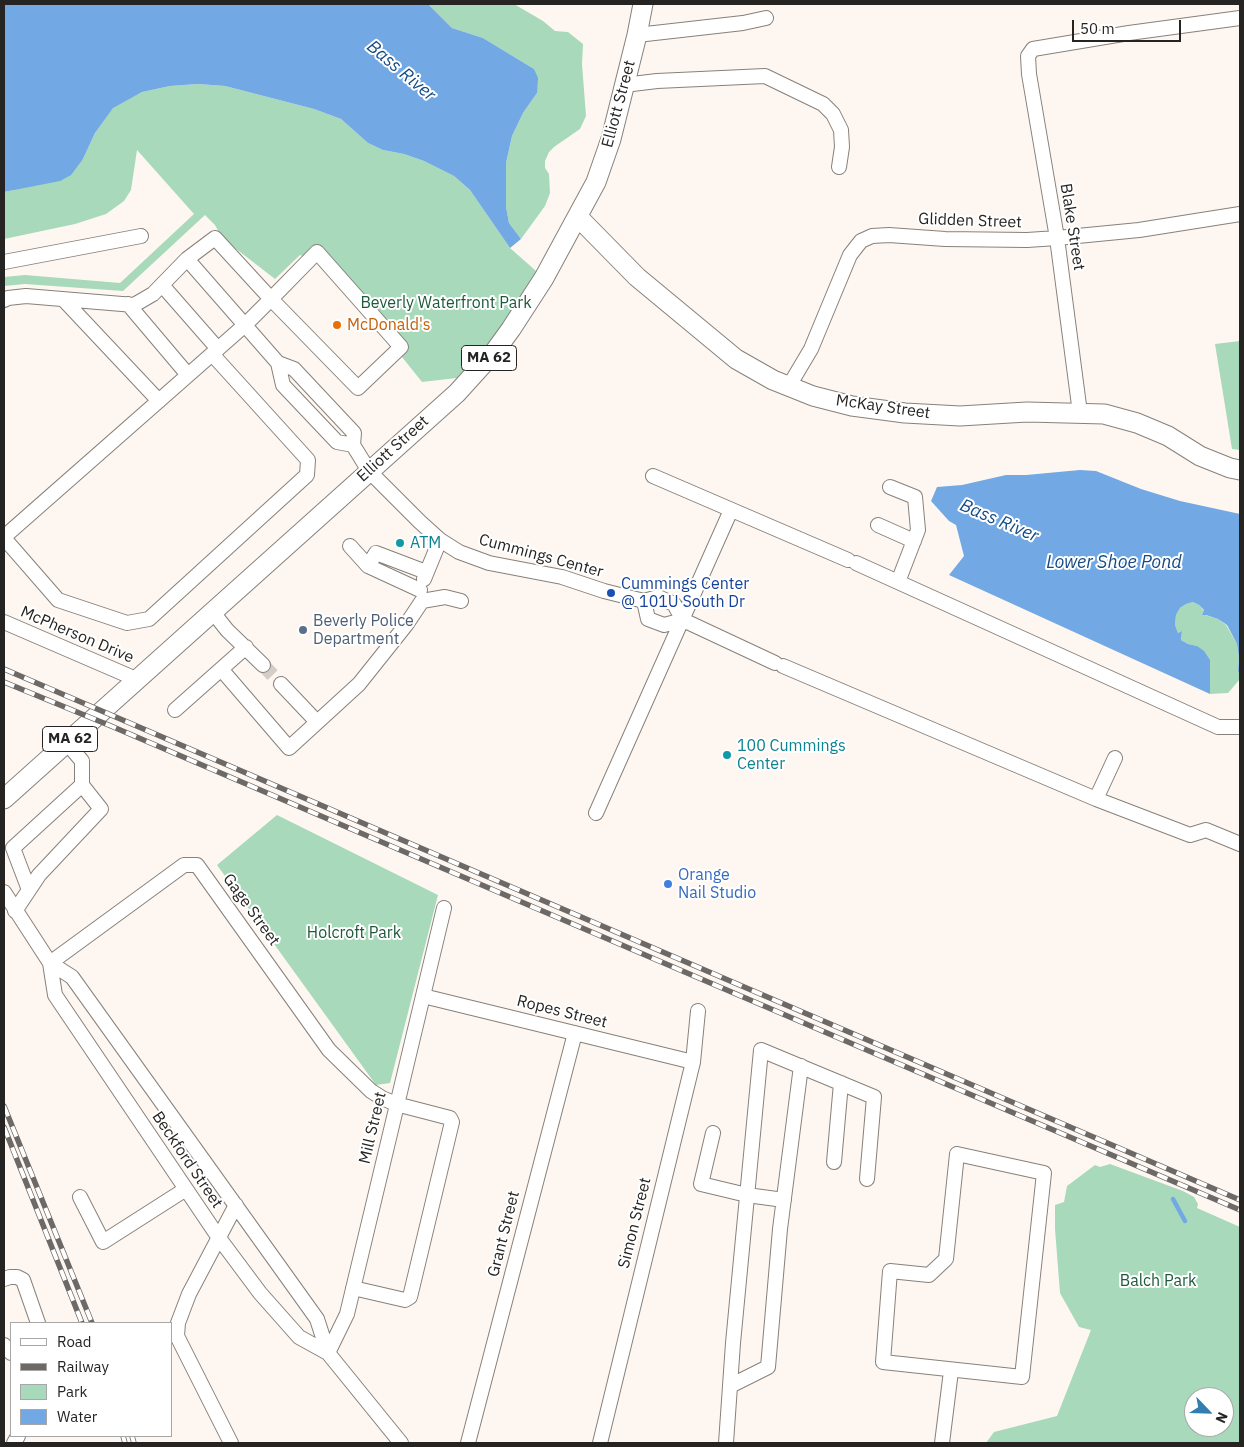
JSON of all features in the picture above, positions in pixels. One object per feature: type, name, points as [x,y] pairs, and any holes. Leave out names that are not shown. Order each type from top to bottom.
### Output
[{"type":"main road","name":"Elliott Street","points":[[4,799],[457,393],[495,351],[530,302],[596,182],[611,139],[643,4]]},
{"type":"main road","name":"McKay Street","points":[[578,217],[637,277],[736,359],[773,380],[813,396],[852,406],[905,413],[960,416],[1027,412],[1104,414],[1137,423],[1168,436],[1200,456],[1240,470]]},
{"type":"street","points":[[637,34],[743,23],[766,18]]},
{"type":"street","name":"Blake Street","points":[[1080,413],[1057,238],[1029,74],[1028,56],[1033,49],[1129,33],[1240,18]]},
{"type":"street","points":[[624,86],[656,82],[765,76],[823,104],[834,114],[841,130],[842,147],[839,168]]},
{"type":"street","name":"Glidden Street","points":[[789,386],[812,349],[850,255],[861,241],[872,236],[1027,240],[1139,230],[1240,214]]},
{"type":"street","points":[[4,262],[141,236]]},
{"type":"street","points":[[4,300],[26,296],[134,305],[153,294],[162,285],[188,259],[215,238],[271,299],[358,388],[401,347],[317,252],[271,299],[245,325],[215,351],[4,538],[58,600],[128,623],[149,619],[307,475],[308,460],[215,351],[162,285]]},
{"type":"street","points":[[188,259],[245,325]]},
{"type":"street","points":[[63,299],[159,401]]},
{"type":"street","points":[[128,304],[188,375]]},
{"type":"street","name":"Cummings Center","points":[[245,325],[278,363],[294,369],[354,433],[352,445],[369,471],[440,540],[459,552],[490,563],[562,577],[604,591],[644,601],[658,597],[674,604],[683,620]]},
{"type":"street","points":[[653,476],[898,582],[1218,727],[1240,727]]},
{"type":"street","points":[[890,486],[915,497],[918,530],[898,582]]},
{"type":"street","points":[[596,813],[731,510]]},
{"type":"street","points":[[878,524],[914,541]]},
{"type":"street","points":[[221,669],[289,748],[360,684],[406,625],[421,596],[426,572],[440,540]]},
{"type":"street","points":[[350,546],[368,566],[421,596],[445,597],[461,601]]},
{"type":"street","points":[[368,566],[376,554],[426,572]]},
{"type":"street","points":[[644,601],[648,619],[664,624],[683,620],[779,665],[1096,799],[1190,835],[1206,830],[1240,844]]},
{"type":"street","points":[[212,611],[227,630],[263,665]]},
{"type":"street","name":"McPherson Drive","points":[[4,622],[136,679]]},
{"type":"street","points":[[175,710],[246,648]]},
{"type":"street","points":[[281,684],[317,722]]},
{"type":"street","points":[[15,911],[39,875],[101,809],[82,785],[82,761],[66,742]]},
{"type":"street","points":[[1096,799],[1115,758]]},
{"type":"street","points":[[29,890],[13,848],[82,785]]},
{"type":"street","name":"Gage Street","points":[[50,963],[184,865],[197,865],[329,1050],[371,1091],[396,1104]]},
{"type":"street","name":"Beckford Street","points":[[4,892],[50,963],[72,977],[236,1205],[317,1319],[328,1353],[397,1442]]},
{"type":"street","name":"Mill Street","points":[[328,1353],[347,1314],[444,908]]},
{"type":"street","name":"Beckford Street","points":[[50,963],[55,995],[219,1238],[260,1293],[299,1337],[328,1353]]},
{"type":"street","name":"Ropes Street","points":[[423,996],[693,1062]]},
{"type":"street","name":"Simon Street","points":[[600,1443],[693,1062],[698,1010]]},
{"type":"street","name":"Grant Street","points":[[468,1443],[575,1033]]},
{"type":"street","points":[[726,1443],[761,1050],[874,1097],[867,1179]]},
{"type":"street","points":[[730,1386],[768,1367],[780,1229],[801,1066]]},
{"type":"street","points":[[834,1162],[841,1083]]},
{"type":"street","points":[[353,1288],[405,1300],[410,1297],[452,1122],[450,1118],[396,1104]]},
{"type":"street","points":[[713,1133],[701,1184],[747,1195],[784,1200]]},
{"type":"street","points":[[957,1154],[1044,1174],[1022,1377],[951,1371],[883,1362],[890,1271],[929,1275],[946,1259],[957,1154]]},
{"type":"street","points":[[80,1197],[103,1242],[186,1189]]},
{"type":"street","points":[[231,1443],[177,1336],[178,1323],[186,1302],[236,1205]]},
{"type":"street","points":[[4,1279],[10,1276],[22,1280],[38,1322]]},
{"type":"street","points":[[942,1443],[951,1371]]},
{"type":"green space","points":[[428,4],[514,4],[543,21],[555,31],[568,32],[583,44],[582,64],[586,116],[580,129],[549,152],[545,161],[545,168],[549,174],[550,193],[545,206],[521,239],[509,223],[506,207],[506,163],[512,136],[523,113],[537,93],[534,69],[483,38],[452,28]]},
{"type":"green space","name":"Beverly Waterfront Park","points":[[198,84],[225,86],[314,109],[341,119],[368,143],[383,150],[404,154],[424,161],[454,176],[470,190],[510,248],[544,278],[474,376],[422,382],[330,267],[300,255],[275,279],[222,238],[215,225],[205,215],[123,291],[25,284],[4,286],[4,277],[25,275],[120,283],[194,214],[137,150],[131,190],[124,201],[106,214],[75,224],[4,239],[4,192],[14,190],[83,159],[95,133],[113,107],[142,92],[170,86]]},
{"type":"green space","points":[[1240,341],[1240,450],[1232,449],[1215,344]]},
{"type":"green space","points":[[1193,602],[1204,611],[1202,614],[1218,619],[1226,625],[1237,644],[1240,679],[1228,693],[1210,694],[1210,682],[1197,646],[1181,640],[1182,631],[1178,633],[1175,625],[1176,615],[1180,608]]},
{"type":"green space","name":"Holcroft Park","points":[[277,815],[438,895],[390,1083],[376,1085],[217,865]]},
{"type":"green space","name":"Balch Park","points":[[1110,1164],[1183,1191],[1194,1197],[1198,1204],[1197,1208],[1240,1227],[1240,1443],[986,1443],[994,1432],[1057,1416],[1091,1330],[1079,1327],[1060,1293],[1055,1205],[1064,1202],[1067,1186],[1095,1165],[1100,1167]]},
{"type":"water","name":"Bass River","points":[[4,4],[428,4],[452,28],[483,38],[534,69],[538,78],[537,93],[523,113],[512,136],[506,163],[506,207],[509,223],[521,239],[510,248],[470,190],[454,176],[424,161],[404,154],[383,150],[368,143],[341,119],[314,109],[225,86],[198,84],[170,86],[142,92],[113,108],[95,133],[83,159],[71,175],[60,181],[4,192]]},
{"type":"water","name":"Lower Shoe Pond","points":[[1080,470],[1096,471],[1141,489],[1180,501],[1240,514],[1240,675],[1238,671],[1237,644],[1227,625],[1218,619],[1202,615],[1204,610],[1193,602],[1180,608],[1176,615],[1175,625],[1178,633],[1182,631],[1181,640],[1197,646],[1204,651],[1210,660],[1210,694],[949,575],[964,556],[956,525],[949,521],[931,501],[937,487],[962,485],[1006,475]]},
{"type":"waterway","points":[[1173,1199],[1185,1221]]},
{"type":"tunnel","points":[[263,665],[281,684]]},
{"type":"railway","points":[[4,669],[1240,1200]]},
{"type":"railway","points":[[4,682],[111,726],[1240,1210]]},
{"type":"railway","points":[[4,1106],[92,1322]]},
{"type":"railway","points":[[4,1127],[82,1322]]},
{"type":"railway","points":[[123,1437],[125,1443]]},
{"type":"railway","points":[[132,1437],[134,1443]]},
{"type":"place","name":"McDonald's","points":[[337,325]]},
{"type":"place","name":"ATM","points":[[400,543]]},
{"type":"place","name":"Cummings Center @ 101U South Dr","points":[[611,593]]},
{"type":"place","name":"Beverly Police Department","points":[[303,630]]},
{"type":"place","name":"100 Cummings Center","points":[[727,755]]},
{"type":"place","name":"Orange Nail Studio","points":[[668,884]]}]
